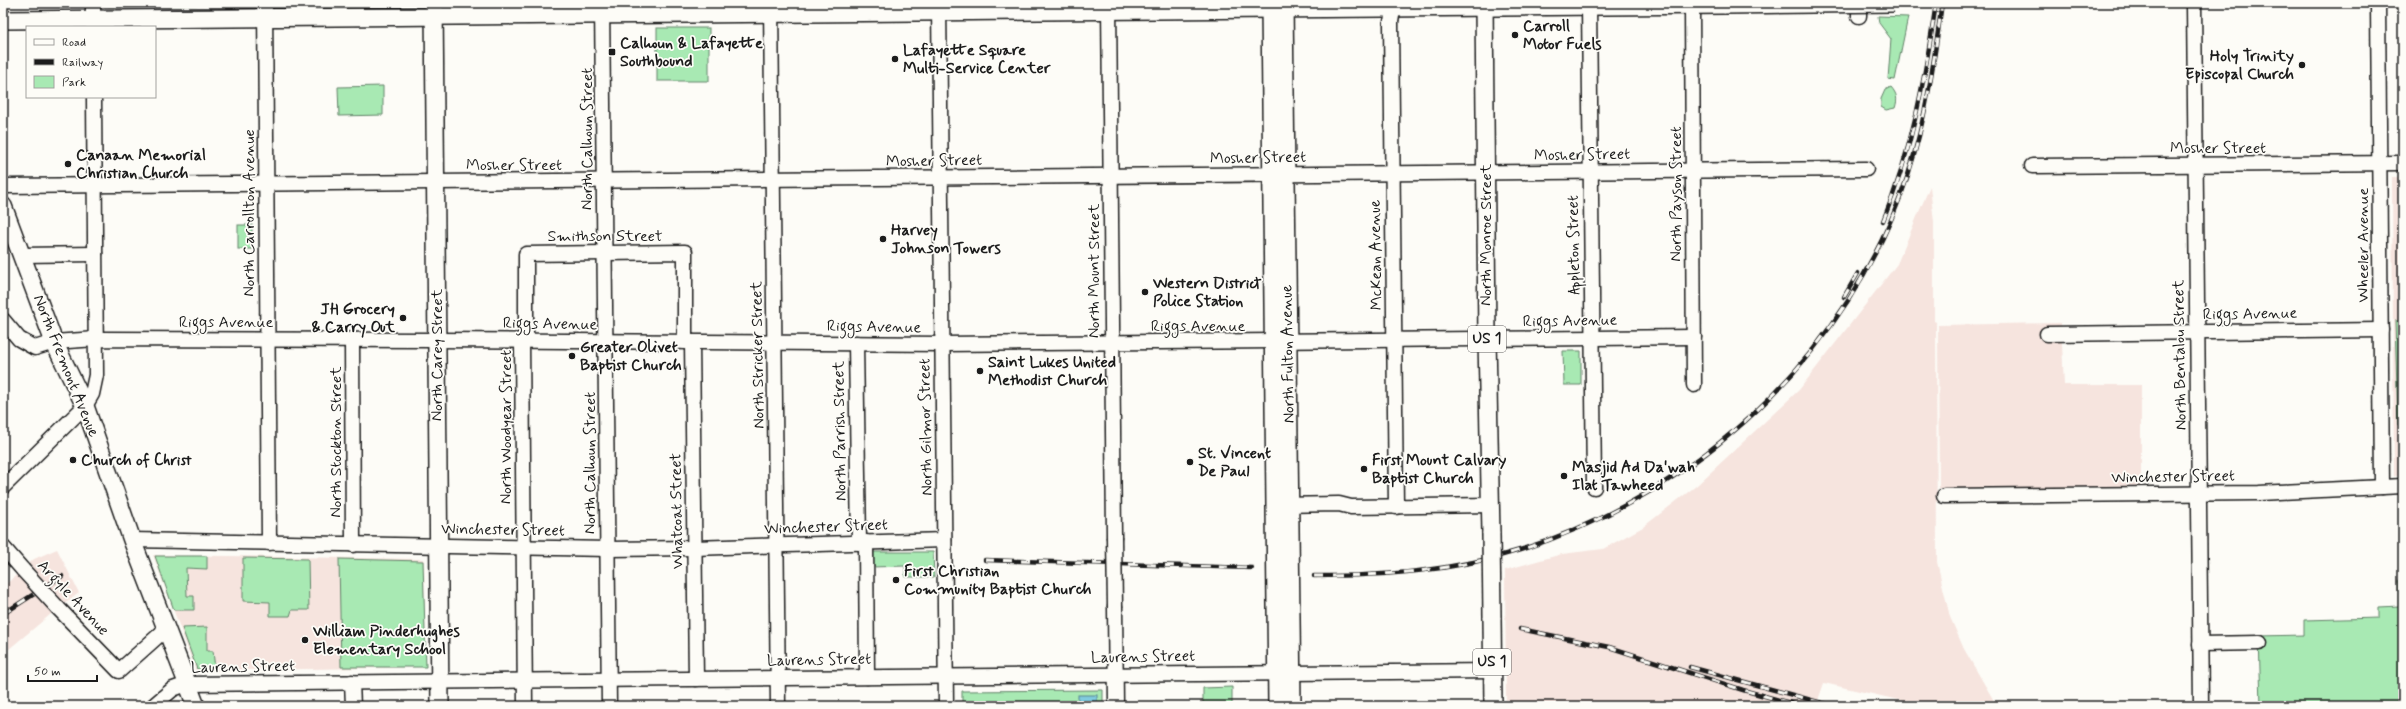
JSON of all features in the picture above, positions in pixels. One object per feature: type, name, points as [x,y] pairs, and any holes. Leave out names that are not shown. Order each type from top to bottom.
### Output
[{"type":"main road","points":[[3,20],[93,24],[265,11],[1894,3]]},
{"type":"main road","name":"North Monroe Street","points":[[1484,5],[1487,339],[1491,505],[1492,706]]},
{"type":"main road","name":"North Fulton Avenue","points":[[1277,6],[1284,673],[1277,706]]},
{"type":"main road","name":"North Carey Street","points":[[434,10],[440,706]]},
{"type":"main road","name":"North Fremont Avenue","points":[[3,206],[54,342],[86,406],[132,540],[196,706]]},
{"type":"main road","name":"North Fulton Avenue","points":[[1284,673],[1292,706]]},
{"type":"street","points":[[93,3],[93,24]]},
{"type":"street","name":"North Bentalou Street","points":[[2194,3],[2200,706]]},
{"type":"street","name":"Wheeler Avenue","points":[[2378,3],[2382,487]]},
{"type":"street","name":"North Payson Street","points":[[1692,4],[1694,385]]},
{"type":"street","points":[[1780,4],[1859,7]]},
{"type":"street","name":"Appleton Street","points":[[1589,5],[1594,488]]},
{"type":"street","name":"McKean Avenue","points":[[1393,6],[1391,22],[1396,507]]},
{"type":"street","name":"North Gilmor Street","points":[[939,7],[946,706]]},
{"type":"street","name":"North Mount Street","points":[[1109,7],[1116,706]]},
{"type":"street","name":"North Stricker Street","points":[[771,8],[778,706]]},
{"type":"street","name":"North Calhoun Street","points":[[602,9],[609,706]]},
{"type":"street","name":"North Carrollton Avenue","points":[[265,11],[269,543]]},
{"type":"street","points":[[3,487],[86,406],[92,394],[96,375],[94,98]]},
{"type":"street","name":"Mosher Street","points":[[2032,166],[2403,163]]},
{"type":"street","name":"Mosher Street","points":[[3,186],[1866,169]]},
{"type":"street","name":"Smithson Street","points":[[526,254],[685,252]]},
{"type":"street","name":"Whatcoat Street","points":[[685,252],[694,548],[696,679]]},
{"type":"street","points":[[22,255],[95,254]]},
{"type":"street","name":"North Woodyear Street","points":[[525,706],[524,340],[526,254]]},
{"type":"street","name":"Riggs Avenue","points":[[3,320],[19,339],[30,346],[41,347],[54,342],[96,339],[524,340],[943,344],[1694,337]]},
{"type":"street","name":"Riggs Avenue","points":[[2048,334],[2381,330]]},
{"type":"street","name":"North Stockton Street","points":[[352,340],[353,545]]},
{"type":"street","name":"North Parrish Street","points":[[856,343],[868,677]]},
{"type":"street","name":"Winchester Street","points":[[1944,496],[2198,494],[2403,486]]},
{"type":"street","points":[[1282,505],[1396,507],[1491,505]]},
{"type":"street","name":"Winchester Street","points":[[132,540],[608,549],[776,546],[944,540]]},
{"type":"street","name":"Argyle Avenue","points":[[3,547],[58,608],[119,670],[166,628]]},
{"type":"street","points":[[2200,644],[2260,643]]},
{"type":"street","name":"Laurens Street","points":[[153,706],[173,689],[187,684],[1492,670]]},
{"type":"street","points":[[352,682],[352,706]]},
{"type":"shaded area","points":[[2392,177],[2403,177],[2403,476],[2394,476]]},
{"type":"shaded area","points":[[1930,186],[1934,222],[1934,321],[1936,322],[1937,562],[1950,617],[1964,649],[1997,706],[1925,706],[1824,683],[1816,706],[1506,706],[1505,570],[1562,554],[1603,549],[1643,527],[1696,486],[1799,390],[1897,264]]},
{"type":"shaded area","points":[[2061,323],[2064,385],[2141,385],[2141,488],[1939,488],[1938,325]]},
{"type":"shaded area","points":[[57,549],[79,593],[3,654],[3,587],[34,559]]},
{"type":"shaded area","name":"William Pinderhughes Elementary School","points":[[153,555],[424,559],[426,667],[196,671]]},
{"type":"green space","points":[[108,3],[250,3],[250,4],[108,6]]},
{"type":"green space","points":[[1878,16],[1908,17],[1895,80],[1888,79],[1891,39],[1879,23]]},
{"type":"green space","points":[[657,28],[709,28],[709,81],[657,81]]},
{"type":"green space","points":[[383,86],[383,115],[339,116],[338,87]]},
{"type":"green space","points":[[1891,87],[1895,92],[1897,99],[1896,105],[1895,108],[1886,110],[1881,107],[1881,99],[1885,90]]},
{"type":"green space","points":[[238,225],[252,225],[252,249],[238,249]]},
{"type":"green space","points":[[2395,321],[2403,321],[2403,425],[2398,425]]},
{"type":"green space","points":[[1563,351],[1581,351],[1581,385],[1564,385]]},
{"type":"green space","points":[[871,552],[933,552],[934,577],[905,577],[905,566],[872,567]]},
{"type":"green space","points":[[155,556],[207,556],[207,569],[186,568],[187,596],[194,596],[194,610],[174,610]]},
{"type":"green space","points":[[243,558],[308,559],[309,610],[292,610],[290,616],[270,616],[270,602],[243,601]]},
{"type":"green space","points":[[339,559],[423,561],[426,667],[341,667]]},
{"type":"green space","points":[[2399,580],[2403,580],[2403,706],[2261,706],[2259,636],[2304,635],[2304,620],[2379,618],[2379,607],[2399,606]]},
{"type":"green space","points":[[207,627],[207,651],[213,651],[215,669],[197,669],[182,628]]},
{"type":"green space","points":[[1232,687],[1232,706],[1203,706],[1203,688]]},
{"type":"green space","points":[[1103,690],[1103,706],[962,706],[962,691]]},
{"type":"water","points":[[1078,695],[1097,695],[1097,706],[1078,706]]},
{"type":"railway","points":[[1883,221],[1910,141],[1922,86],[1936,3]]},
{"type":"railway","points":[[1314,576],[1366,575],[1418,571],[1470,563],[1520,550],[1586,525],[1648,493],[1706,453],[1759,408],[1807,357],[1848,301],[1882,240],[1908,175],[1920,133],[1925,111],[1942,3]]},
{"type":"railway","points":[[1844,297],[1858,273]]},
{"type":"railway","points":[[985,560],[1252,568]]},
{"type":"railway","points":[[3,614],[62,576]]},
{"type":"railway","points":[[1520,629],[1609,647],[1743,690],[1801,706]]},
{"type":"railway","points":[[1690,667],[1833,706]]},
{"type":"place","name":"Carroll Motor Fuels","points":[[1515,35]]},
{"type":"place","name":"Calhoun & Lafayette Southbound","points":[[612,52]]},
{"type":"place","name":"Lafayette Square Multi-Service Center","points":[[895,59]]},
{"type":"place","name":"Holy Trinity Episcopal Church","points":[[2302,65]]},
{"type":"place","name":"Canaan Memorial Christian Church","points":[[68,164]]},
{"type":"place","name":"Harvey Johnson Towers","points":[[883,239]]},
{"type":"place","name":"Western District Police Station","points":[[1145,292]]},
{"type":"place","name":"JH Grocery & Carry Out","points":[[403,318]]},
{"type":"place","name":"Greater Olivet Baptist Church","points":[[572,356]]},
{"type":"place","name":"Saint Lukes United Methodist Church","points":[[980,371]]},
{"type":"place","name":"Church of Christ","points":[[73,460]]},
{"type":"place","name":"St. Vincent De Paul","points":[[1190,462]]},
{"type":"place","name":"First Mount Calvary Baptist Church","points":[[1364,469]]},
{"type":"place","name":"Masjid Ad Da'wah Ilat Tawheed","points":[[1564,476]]},
{"type":"place","name":"First Christian Community Baptist Church","points":[[896,580]]},
{"type":"place","name":"William Pinderhughes Elementary School","points":[[305,640]]}]
